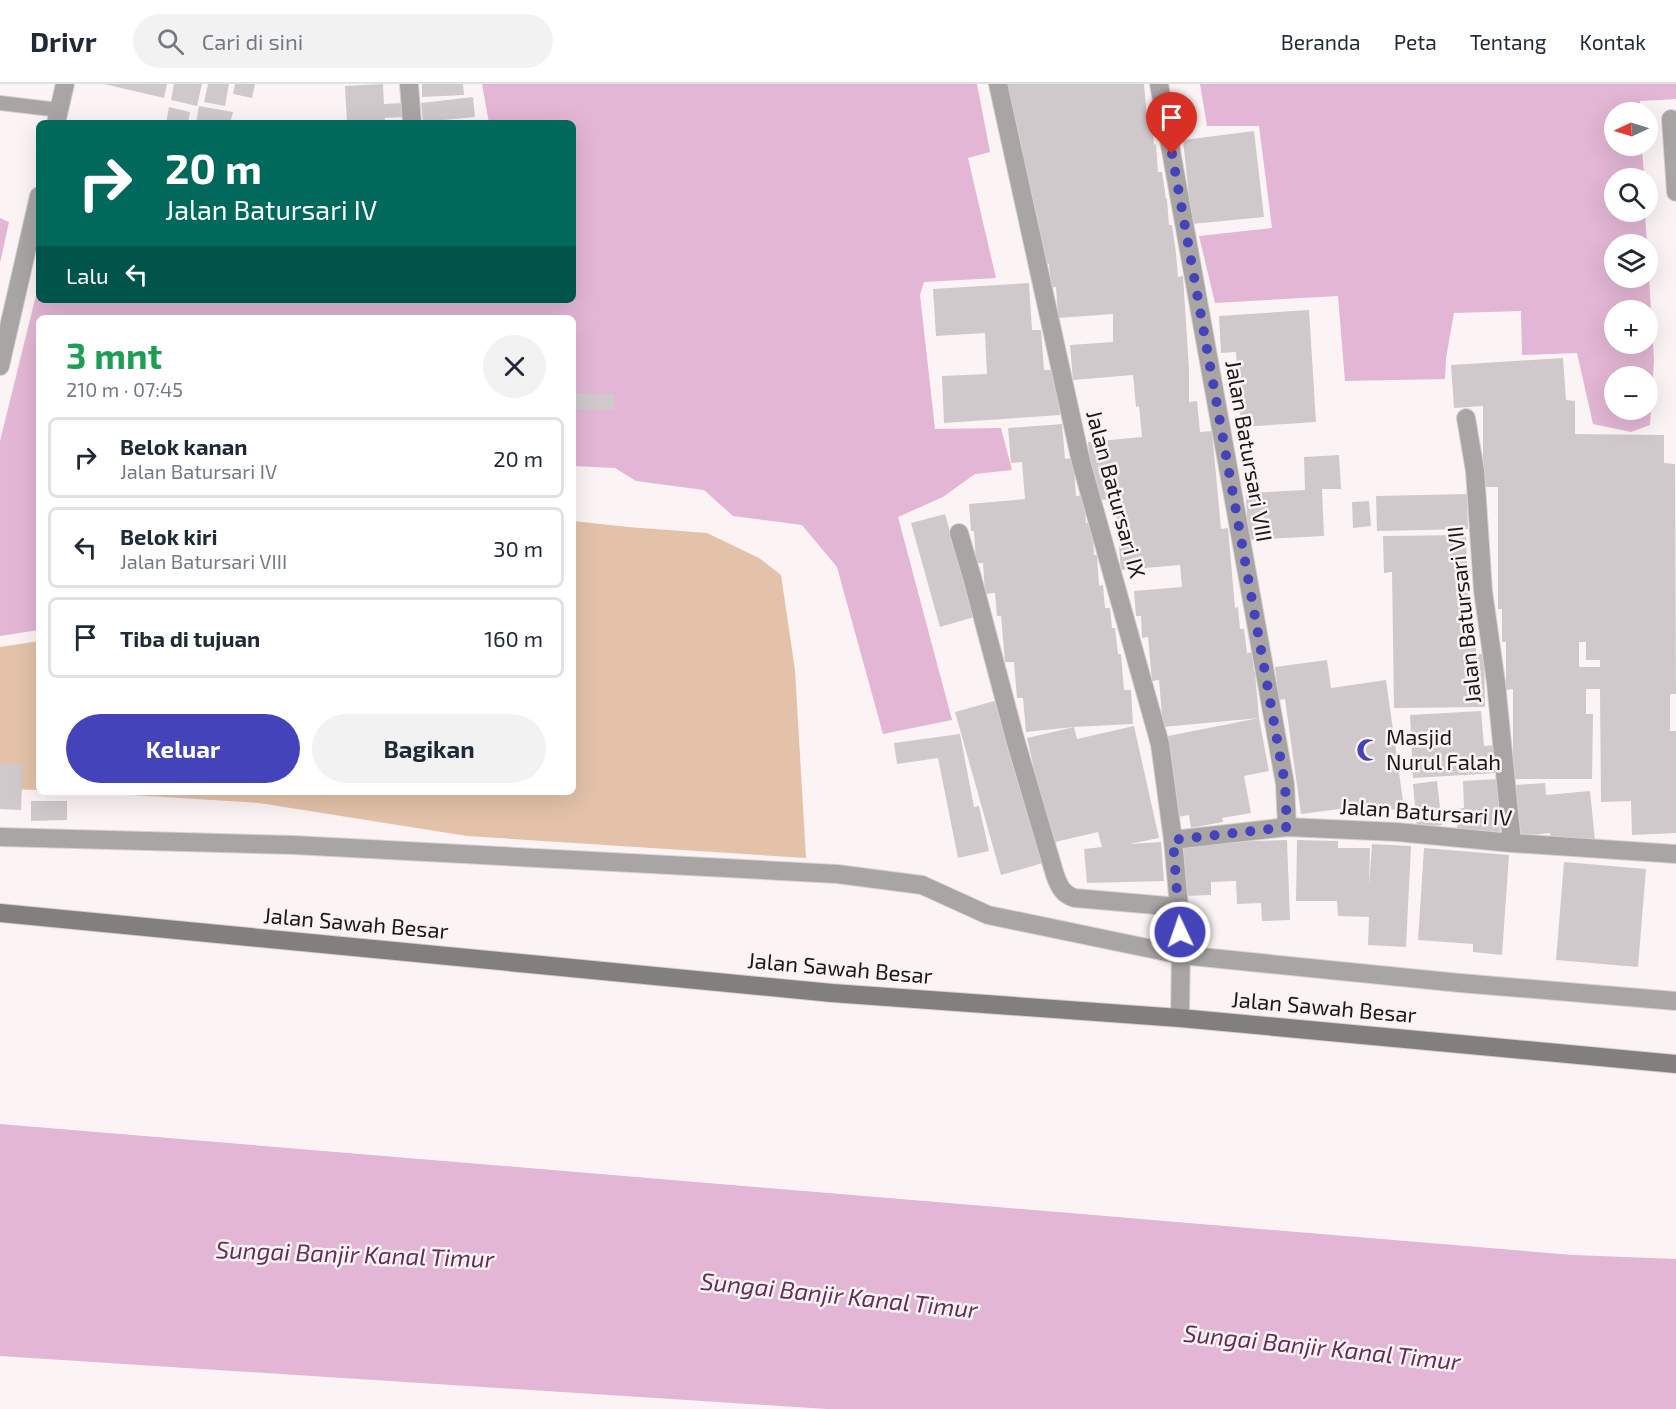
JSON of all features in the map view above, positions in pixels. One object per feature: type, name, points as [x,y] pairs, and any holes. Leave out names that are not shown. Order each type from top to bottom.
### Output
[{"type":"street","points":[[57,116],[65,84]]},
{"type":"street","points":[[409,84],[412,120]]},
{"type":"street","name":"Jalan Batursari IX","points":[[998,84],[1081,462],[1160,744],[1173,840],[1181,951]]},
{"type":"street","name":"Jalan Batursari VIII","points":[[1159,84],[1285,784],[1287,827]]},
{"type":"street","points":[[1671,118],[1676,192]]},
{"type":"street","points":[[0,366],[36,209]]},
{"type":"street","name":"Jalan Batursari VII","points":[[1466,418],[1475,471],[1483,591],[1496,682],[1512,843]]},
{"type":"street","points":[[959,533],[1015,739],[1055,875],[1063,892],[1075,898],[1179,912]]},
{"type":"street","name":"Jalan Batursari IV","points":[[1173,840],[1287,827],[1397,832],[1512,843],[1676,854]]},
{"type":"street","points":[[0,837],[294,845],[837,874],[922,885],[988,915],[1181,951],[1448,982],[1676,1001]]},
{"type":"street","name":"Jalan Sawah Besar","points":[[0,913],[820,992],[1180,1018],[1676,1064]]},
{"type":"street","points":[[1180,1018],[1181,951]]},
{"type":"lane","points":[[0,103],[57,116]]},
{"type":"shaded area","points":[[576,521],[707,533],[759,558],[781,575],[795,670],[806,858],[467,836],[259,803],[132,795],[576,795]]},
{"type":"shaded area","points":[[36,641],[36,790],[0,789],[0,647]]},
{"type":"water","points":[[482,84],[977,84],[990,152],[968,158],[996,278],[924,282],[920,295],[935,429],[1001,428],[1012,470],[975,474],[943,497],[898,517],[952,720],[883,734],[837,567],[802,525],[733,516],[704,490],[636,481],[615,468],[576,466],[576,315],[36,315],[36,630],[0,636],[0,441],[36,295],[36,303],[576,303],[576,120],[488,120]]},
{"type":"water","points":[[1200,84],[1676,84],[1676,99],[1604,102],[1604,156],[1643,156],[1643,168],[1604,168],[1604,222],[1646,222],[1646,234],[1604,234],[1604,288],[1650,288],[1650,300],[1604,300],[1604,354],[1654,354],[1654,360],[1654,366],[1604,366],[1604,420],[1650,420],[1650,425],[1631,432],[1593,424],[1577,353],[1522,355],[1521,311],[1454,313],[1446,358],[1445,379],[1345,381],[1338,296],[1215,303],[1199,236],[1272,228],[1259,126],[1207,126]]},
{"type":"water","points":[[0,218],[9,222],[0,263]]},
{"type":"water","name":"Sungai Banjir Kanal Timur","points":[[0,1124],[1573,1255],[1676,1259],[1676,1409],[827,1409],[0,1356]]},
{"type":"building","points":[[104,84],[167,84],[164,98]]},
{"type":"building","points":[[174,84],[202,84],[197,106],[171,100]]},
{"type":"building","points":[[208,84],[229,84],[225,106],[204,102]]},
{"type":"building","points":[[235,84],[255,84],[252,98],[233,94]]},
{"type":"building","points":[[383,84],[384,104],[403,103],[404,117],[385,118],[385,120],[347,120],[345,86]]},
{"type":"building","points":[[422,84],[463,84],[464,95],[422,97]]},
{"type":"building","points":[[1006,84],[1144,84],[1147,118],[1152,118],[1158,172],[1162,172],[1169,225],[1172,225],[1178,277],[1183,276],[1189,402],[1197,401],[1200,432],[1212,431],[1221,529],[1228,528],[1235,608],[1238,607],[1240,629],[1244,629],[1247,653],[1252,652],[1259,718],[1163,727],[1159,680],[1152,681],[1148,637],[1142,638],[1141,616],[1136,616],[1134,591],[1182,587],[1180,565],[1121,570],[1115,499],[1097,500],[1094,474],[1091,475],[1088,442],[1142,437],[1133,375],[1073,380],[1070,345],[1113,342],[1113,314],[1058,318],[1056,287],[1051,288],[1049,264],[1042,264]]},
{"type":"building","points":[[473,97],[475,117],[423,120],[421,103]]},
{"type":"building","points":[[199,106],[233,112],[231,120],[197,120]]},
{"type":"building","points":[[169,107],[190,112],[189,120],[167,120]]},
{"type":"building","points":[[1254,131],[1264,217],[1192,224],[1183,140]]},
{"type":"building","points":[[1029,283],[1032,330],[1041,330],[1044,370],[1058,370],[1060,415],[944,423],[942,376],[987,374],[985,333],[936,336],[933,289]]},
{"type":"building","points":[[1309,310],[1316,422],[1241,427],[1236,352],[1221,353],[1219,316]]},
{"type":"building","points":[[1563,358],[1566,400],[1575,401],[1575,434],[1664,435],[1664,463],[1675,464],[1676,694],[1670,694],[1670,731],[1676,731],[1676,833],[1632,835],[1631,801],[1601,802],[1600,689],[1586,689],[1586,714],[1593,714],[1592,779],[1513,779],[1513,689],[1506,690],[1506,642],[1502,642],[1502,609],[1498,609],[1498,487],[1483,487],[1483,406],[1454,408],[1451,365]],"holes":[[[1579,642],[1586,642],[1586,660],[1600,660],[1600,667],[1579,667]]]},
{"type":"building","points":[[576,393],[614,394],[614,410],[576,409]]},
{"type":"building","points":[[1062,424],[1065,459],[1073,458],[1076,496],[1084,495],[1086,523],[1092,522],[1099,586],[1103,585],[1105,608],[1110,608],[1112,628],[1115,628],[1118,654],[1121,654],[1124,690],[1131,690],[1133,724],[1026,732],[1023,698],[1017,698],[1014,662],[1005,662],[1001,616],[997,616],[995,593],[985,594],[983,563],[976,563],[969,504],[1025,499],[1022,462],[1011,463],[1008,428]]},
{"type":"building","points":[[1339,455],[1341,489],[1322,489],[1324,536],[1248,540],[1246,493],[1305,490],[1304,457]]},
{"type":"building","points":[[1467,494],[1468,529],[1377,531],[1376,496]]},
{"type":"building","points":[[1369,501],[1371,526],[1353,528],[1352,502]]},
{"type":"building","points":[[945,514],[974,617],[940,627],[911,523]]},
{"type":"building","points":[[1466,535],[1467,571],[1458,571],[1459,592],[1468,592],[1468,613],[1459,613],[1460,623],[1475,623],[1476,654],[1484,654],[1485,707],[1394,708],[1392,572],[1384,573],[1383,536]]},
{"type":"building","points":[[1327,660],[1331,688],[1386,680],[1404,808],[1348,816],[1347,808],[1301,814],[1285,699],[1279,700],[1275,667]]},
{"type":"building","points":[[998,700],[1043,863],[1001,875],[955,712]]},
{"type":"building","points":[[1481,711],[1484,746],[1496,745],[1498,773],[1413,778],[1410,715]]},
{"type":"building","points":[[1259,718],[1269,771],[1244,776],[1251,813],[1222,818],[1223,822],[1191,828],[1189,815],[1178,817],[1163,737]]},
{"type":"building","points":[[1134,726],[1159,838],[1129,844],[1161,842],[1164,881],[1087,883],[1084,849],[1102,847],[1098,832],[1051,843],[1027,738],[1074,727],[1077,739]]},
{"type":"building","points":[[960,734],[974,807],[979,806],[989,851],[958,858],[938,758],[897,764],[894,743]]},
{"type":"building","points":[[0,764],[23,764],[21,810],[0,809]]},
{"type":"building","points":[[1497,779],[1500,833],[1458,836],[1456,809],[1464,808],[1463,781]]},
{"type":"building","points":[[1437,781],[1442,825],[1417,828],[1413,784]]},
{"type":"building","points":[[1545,783],[1546,795],[1590,791],[1595,840],[1551,845],[1550,833],[1521,836],[1516,785]]},
{"type":"building","points":[[31,801],[67,801],[67,820],[31,821]]},
{"type":"building","points":[[1287,840],[1290,920],[1262,921],[1261,903],[1237,904],[1236,881],[1211,882],[1211,895],[1184,896],[1182,843]]},
{"type":"building","points":[[1297,840],[1338,841],[1338,848],[1370,848],[1369,887],[1372,844],[1411,846],[1406,947],[1368,945],[1369,917],[1338,916],[1337,901],[1296,901]]},
{"type":"building","points":[[1424,848],[1509,855],[1502,955],[1473,952],[1473,944],[1418,940]]},
{"type":"building","points":[[1564,862],[1646,869],[1638,967],[1556,960]]},
{"type":"place","name":"Masjid Nurul Falah","points":[[1368,750]]},
{"type":"route","points":[[1172,154],[1285,784],[1287,827],[1173,840],[1180,932]]}]
